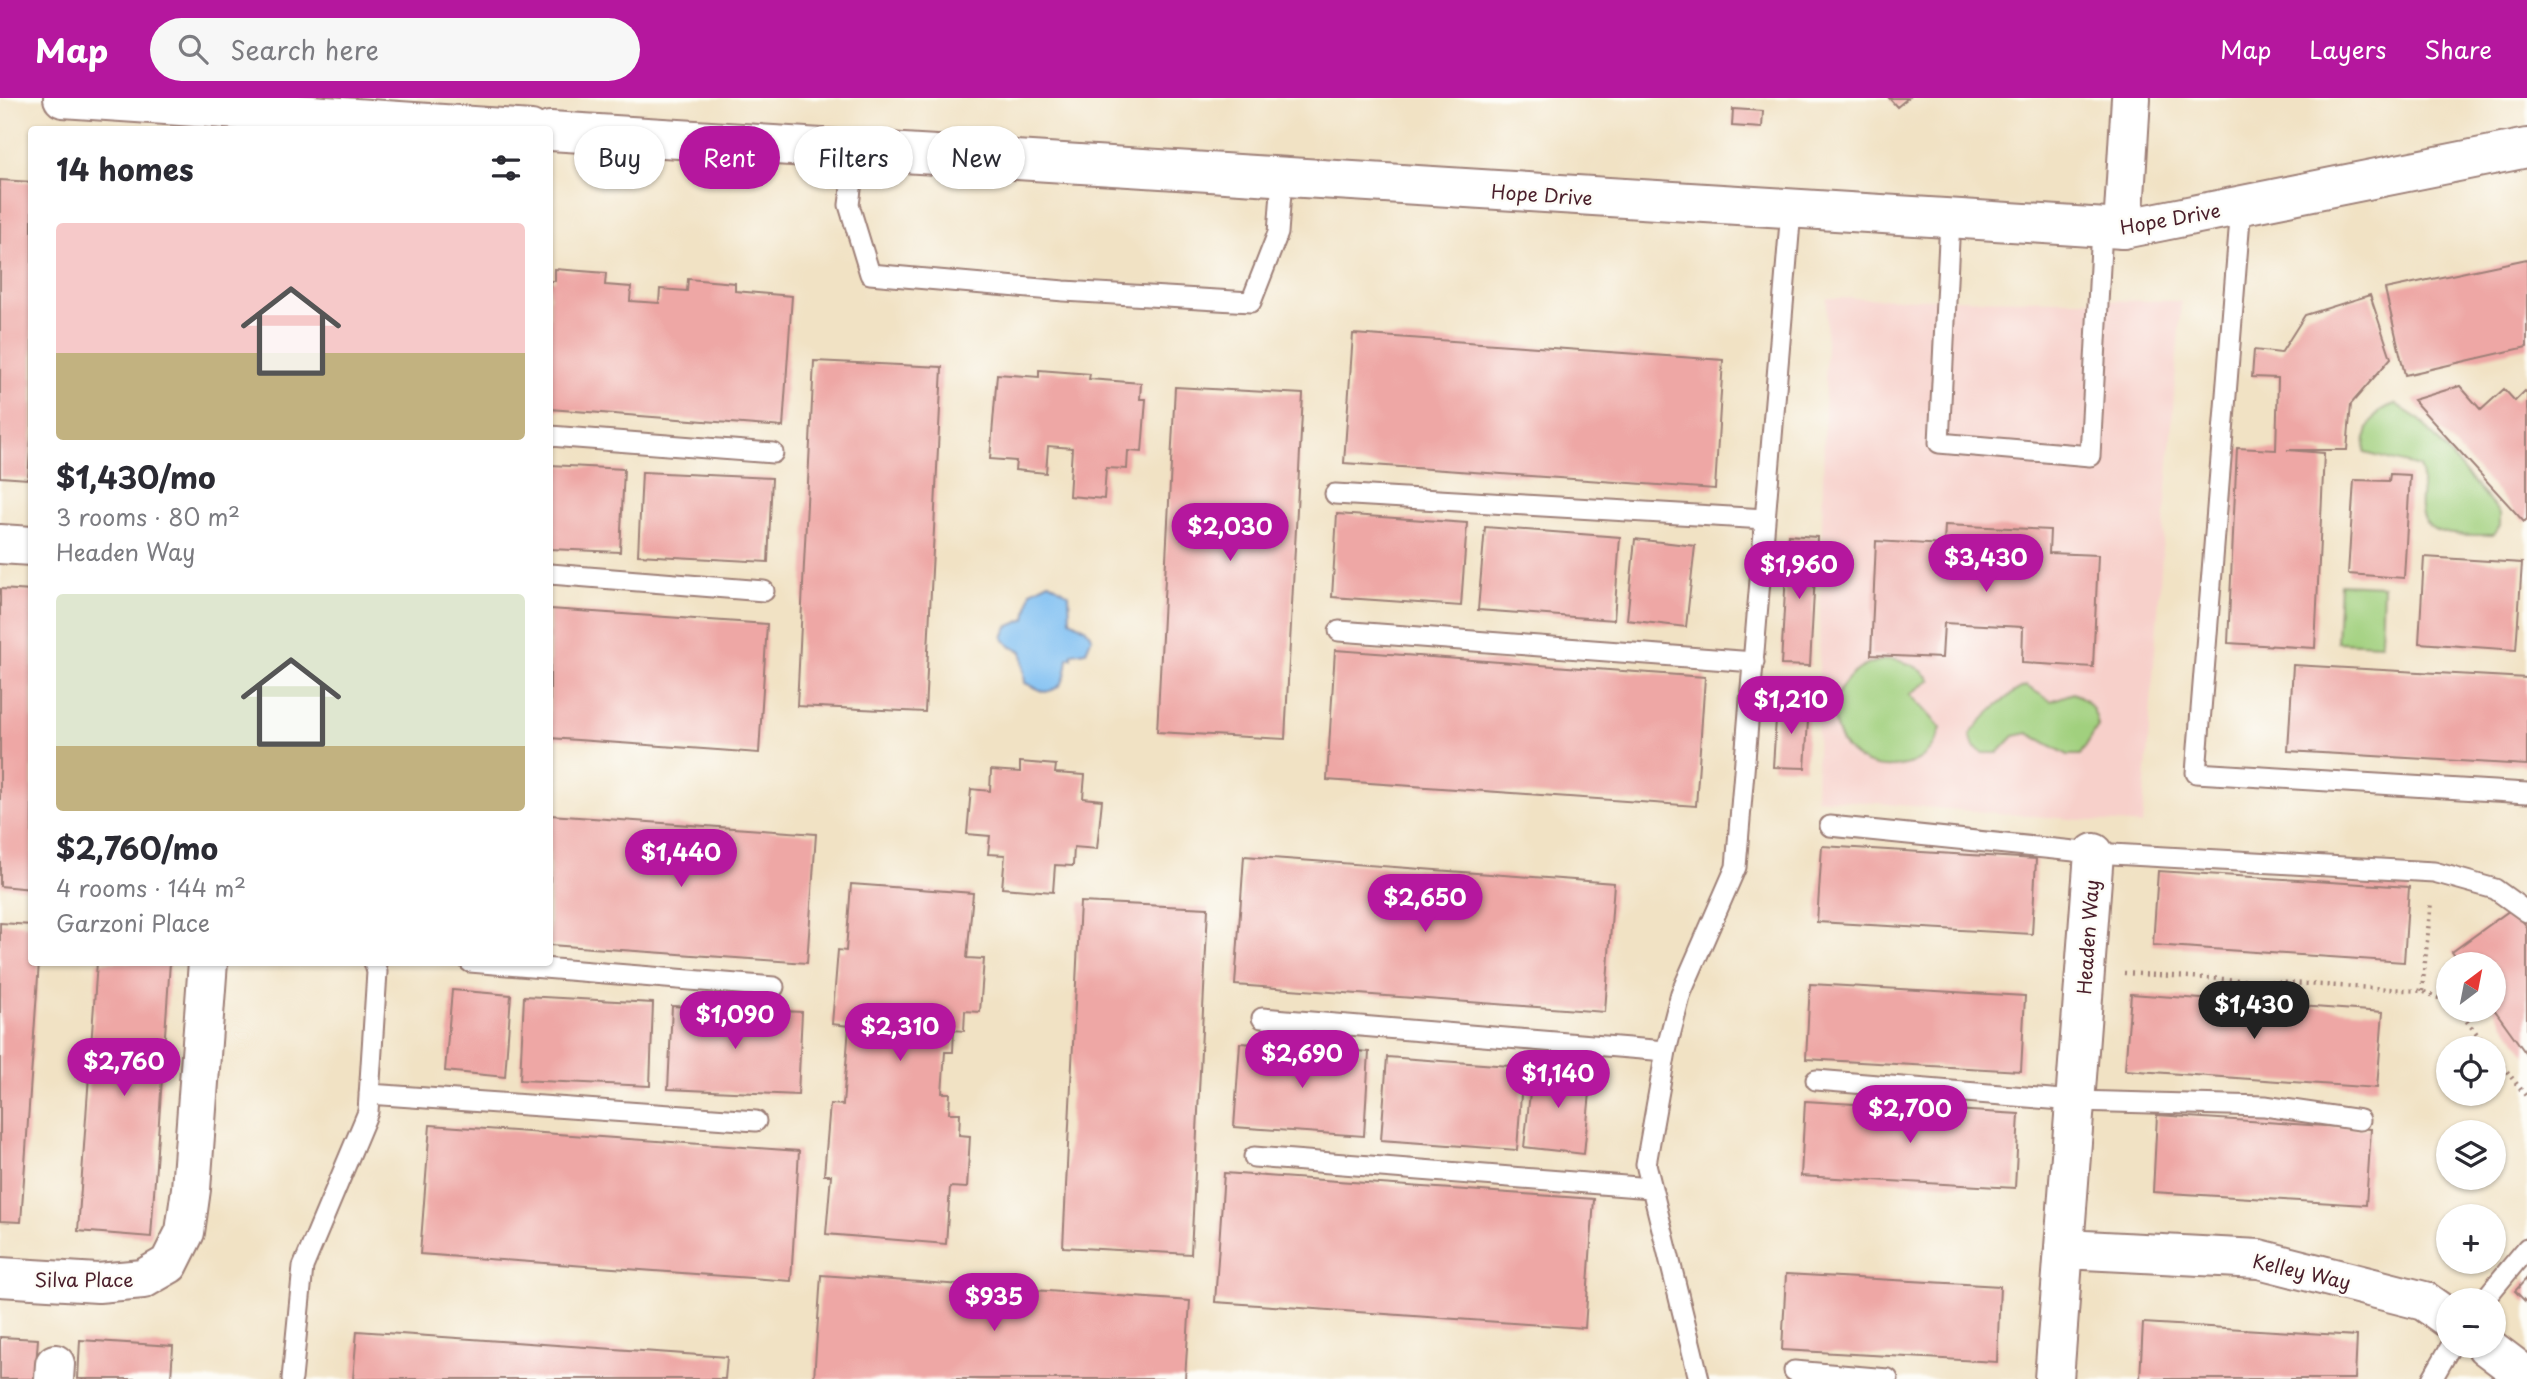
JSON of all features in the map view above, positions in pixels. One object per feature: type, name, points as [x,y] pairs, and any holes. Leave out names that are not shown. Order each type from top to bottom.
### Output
[{"type":"street","points":[[63,98],[368,124],[422,126]]},
{"type":"street","points":[[2112,228],[2130,98]]},
{"type":"street","name":"Hope Drive","points":[[553,131],[794,146]]},
{"type":"street","name":"Hope Drive","points":[[913,154],[2112,228],[2241,206],[2527,148]]},
{"type":"street","points":[[0,544],[28,545]]},
{"type":"street","name":"Headen Way","points":[[2054,1379],[2094,853]]},
{"type":"street","name":"Silva Place","points":[[0,1277],[98,1283],[143,1279],[169,1264],[185,1232],[191,1189],[208,966]]},
{"type":"street","name":"Kelley Way","points":[[2065,1250],[2259,1259],[2424,1301],[2436,1310]]},
{"type":"street","points":[[2502,1358],[2527,1377]]},
{"type":"lane","points":[[851,189],[849,205],[870,274],[1064,291],[1251,302],[1278,233],[1282,178]]},
{"type":"lane","points":[[2241,206],[2196,773],[2527,793]]},
{"type":"lane","points":[[1699,1379],[1646,1164],[1666,1051],[1681,993],[1736,867],[1791,210]]},
{"type":"lane","points":[[1950,220],[1939,443],[2090,456],[2112,228]]},
{"type":"lane","points":[[553,436],[773,453]]},
{"type":"lane","points":[[1335,494],[1765,519]]},
{"type":"lane","points":[[553,574],[764,591]]},
{"type":"lane","points":[[1339,631],[1754,662]]},
{"type":"lane","points":[[1830,826],[2094,853]]},
{"type":"lane","name":"Headen Way","points":[[2094,853],[2434,872],[2495,889],[2527,912]]},
{"type":"lane","points":[[292,1379],[303,1268],[368,1112],[375,966]]},
{"type":"lane","points":[[519,966],[774,987]]},
{"type":"lane","points":[[1262,1018],[1666,1051]]},
{"type":"lane","points":[[1816,1080],[2075,1101],[2265,1106],[2360,1120]]},
{"type":"lane","points":[[369,1094],[756,1121]]},
{"type":"lane","points":[[1254,1157],[1651,1188]]},
{"type":"lane","points":[[2494,1288],[2527,1248]]},
{"type":"lane","points":[[2432,1379],[2444,1358]]},
{"type":"lane","points":[[1794,1371],[1888,1379]]},
{"type":"path","points":[[2422,991],[2434,872]]},
{"type":"path","points":[[2085,971],[2422,991],[2436,997]]},
{"type":"path","points":[[2467,1022],[2479,1036]]},
{"type":"path","points":[[2506,1070],[2527,1097]]},
{"type":"shaded area","points":[[1827,298],[2181,301],[2142,825],[1816,798]]},
{"type":"green space","points":[[2395,404],[2420,420],[2500,514],[2500,526],[2493,535],[2450,534],[2430,527],[2421,510],[2422,478],[2419,467],[2365,453],[2366,436],[2371,422],[2380,412]]},
{"type":"green space","points":[[2340,584],[2383,586],[2381,644],[2337,642]]},
{"type":"green space","points":[[1890,659],[1912,665],[1931,680],[1910,694],[1941,728],[1932,746],[1918,760],[1905,765],[1878,766],[1857,758],[1843,743],[1835,723],[1836,702],[1845,683],[1862,667]]},
{"type":"green space","points":[[2026,686],[2051,701],[2073,693],[2091,706],[2098,726],[2080,755],[2068,755],[2028,733],[2014,736],[1998,753],[1983,753],[1974,747],[1970,735],[1974,729],[2004,700]]},
{"type":"water","points":[[1049,582],[1069,594],[1070,620],[1085,628],[1092,637],[1086,651],[1072,653],[1072,658],[1068,658],[1061,684],[1045,692],[1025,683],[1022,651],[1011,647],[1003,638],[1007,627],[1026,619],[1031,591]]},
{"type":"building","points":[[1889,98],[1908,98],[1897,107]]},
{"type":"building","points":[[1733,109],[1763,111],[1762,128],[1732,126]]},
{"type":"building","points":[[0,180],[28,182],[28,479],[0,477]]},
{"type":"building","points":[[2527,259],[2527,347],[2405,375],[2385,289]]},
{"type":"building","points":[[555,269],[606,273],[605,285],[631,287],[630,301],[659,303],[660,289],[687,291],[688,279],[735,283],[735,291],[792,296],[783,427],[553,409]]},
{"type":"building","points":[[2370,295],[2391,358],[2351,404],[2347,450],[2287,450],[2324,453],[2315,648],[2228,643],[2237,448],[2276,450],[2278,378],[2252,377],[2254,350],[2281,353],[2305,315]]},
{"type":"building","points":[[1353,334],[1723,360],[1715,489],[1344,463]]},
{"type":"building","points":[[814,361],[942,367],[925,712],[797,706]]},
{"type":"building","points":[[1039,370],[1090,374],[1089,379],[1141,383],[1140,399],[1146,399],[1142,452],[1128,451],[1127,469],[1106,468],[1104,499],[1069,496],[1072,448],[1048,446],[1046,473],[1015,470],[1016,461],[990,459],[997,374],[1039,377]]},
{"type":"building","points":[[2460,386],[2481,410],[2504,389],[2515,401],[2525,391],[2527,393],[2527,519],[2524,522],[2413,400]]},
{"type":"building","points":[[1175,387],[1303,394],[1285,739],[1157,732]]},
{"type":"building","points":[[553,465],[624,469],[620,552],[553,549]]},
{"type":"building","points":[[642,472],[772,478],[768,562],[638,555]]},
{"type":"building","points":[[2390,474],[2410,475],[2404,578],[2348,574],[2354,480],[2389,481]]},
{"type":"building","points":[[1337,514],[1467,523],[1461,606],[1332,597]]},
{"type":"building","points":[[1945,525],[2050,530],[2049,553],[2098,555],[2093,667],[2022,663],[2023,627],[1944,623],[1942,658],[1871,655],[1876,541],[1944,545]]},
{"type":"building","points":[[1485,527],[1620,537],[1614,620],[1478,610]]},
{"type":"building","points":[[1788,535],[1817,537],[1810,666],[1781,665]]},
{"type":"building","points":[[1635,539],[1695,546],[1686,627],[1627,620]]},
{"type":"building","points":[[2424,557],[2522,563],[2516,650],[2419,643]]},
{"type":"building","points":[[0,589],[28,591],[28,889],[0,886]]},
{"type":"building","points":[[553,609],[767,624],[759,753],[553,738]]},
{"type":"building","points":[[1335,650],[1705,677],[1696,806],[1327,780]]},
{"type":"building","points":[[2293,665],[2527,678],[2527,765],[2288,751]]},
{"type":"building","points":[[1777,703],[1809,705],[1805,768],[1773,767]]},
{"type":"building","points":[[1020,762],[1056,765],[1055,773],[1085,775],[1083,798],[1102,800],[1097,849],[1074,847],[1073,866],[1055,865],[1053,892],[1002,888],[1005,855],[988,854],[990,836],[967,834],[971,789],[990,791],[991,770],[1020,772]]},
{"type":"building","points":[[553,815],[816,834],[807,963],[553,945]]},
{"type":"building","points":[[1822,846],[2036,859],[2032,934],[1817,922]]},
{"type":"building","points":[[1244,856],[1614,883],[1605,1012],[1235,985]]},
{"type":"building","points":[[2158,871],[2409,887],[2404,962],[2153,945]]},
{"type":"building","points":[[851,884],[973,893],[967,958],[984,959],[980,1012],[965,1011],[964,1031],[954,1030],[953,1052],[945,1052],[942,1093],[950,1093],[949,1113],[960,1113],[959,1135],[970,1136],[967,1188],[950,1187],[946,1244],[826,1234],[831,1175],[824,1175],[830,1104],[843,1105],[849,1026],[832,1024],[838,950],[846,951]]},
{"type":"building","points":[[1080,902],[1208,908],[1191,1254],[1063,1247]]},
{"type":"building","points":[[2513,908],[2527,927],[2527,1055],[2503,1022],[2506,1022],[2506,952],[2452,952]]},
{"type":"building","points":[[0,923],[28,925],[28,966],[39,966],[21,1222],[0,1221]]},
{"type":"building","points":[[97,966],[170,966],[151,1237],[78,1231]]},
{"type":"building","points":[[1810,984],[2025,996],[2021,1071],[1806,1059]]},
{"type":"building","points":[[452,990],[511,995],[505,1077],[445,1071]]},
{"type":"building","points":[[2131,994],[2383,1012],[2377,1088],[2125,1070]]},
{"type":"building","points":[[524,996],[653,1003],[650,1086],[520,1080]]},
{"type":"building","points":[[672,1006],[802,1012],[798,1095],[668,1089]]},
{"type":"building","points":[[1240,1043],[1369,1052],[1364,1136],[1234,1127]]},
{"type":"building","points":[[1387,1057],[1523,1067],[1517,1150],[1381,1140]]},
{"type":"building","points":[[1533,1066],[1592,1072],[1584,1154],[1524,1147]]},
{"type":"building","points":[[1805,1101],[2019,1114],[2015,1188],[1801,1176]]},
{"type":"building","points":[[2157,1115],[2371,1129],[2366,1205],[2153,1192]]},
{"type":"building","points":[[430,1125],[799,1151],[791,1281],[420,1254]]},
{"type":"building","points":[[1224,1173],[1594,1199],[1585,1328],[1215,1302]]},
{"type":"building","points":[[1786,1274],[2000,1286],[1997,1362],[1782,1350]]},
{"type":"building","points":[[821,1275],[1190,1301],[1185,1379],[814,1379]]},
{"type":"building","points":[[2527,1278],[2527,1303],[2515,1291]]},
{"type":"building","points":[[2143,1323],[2357,1336],[2355,1379],[2140,1379]]},
{"type":"building","points":[[357,1331],[727,1357],[725,1379],[353,1379]]},
{"type":"building","points":[[0,1337],[38,1339],[35,1379],[0,1379]]},
{"type":"building","points":[[80,1340],[173,1346],[171,1379],[78,1379]]}]
